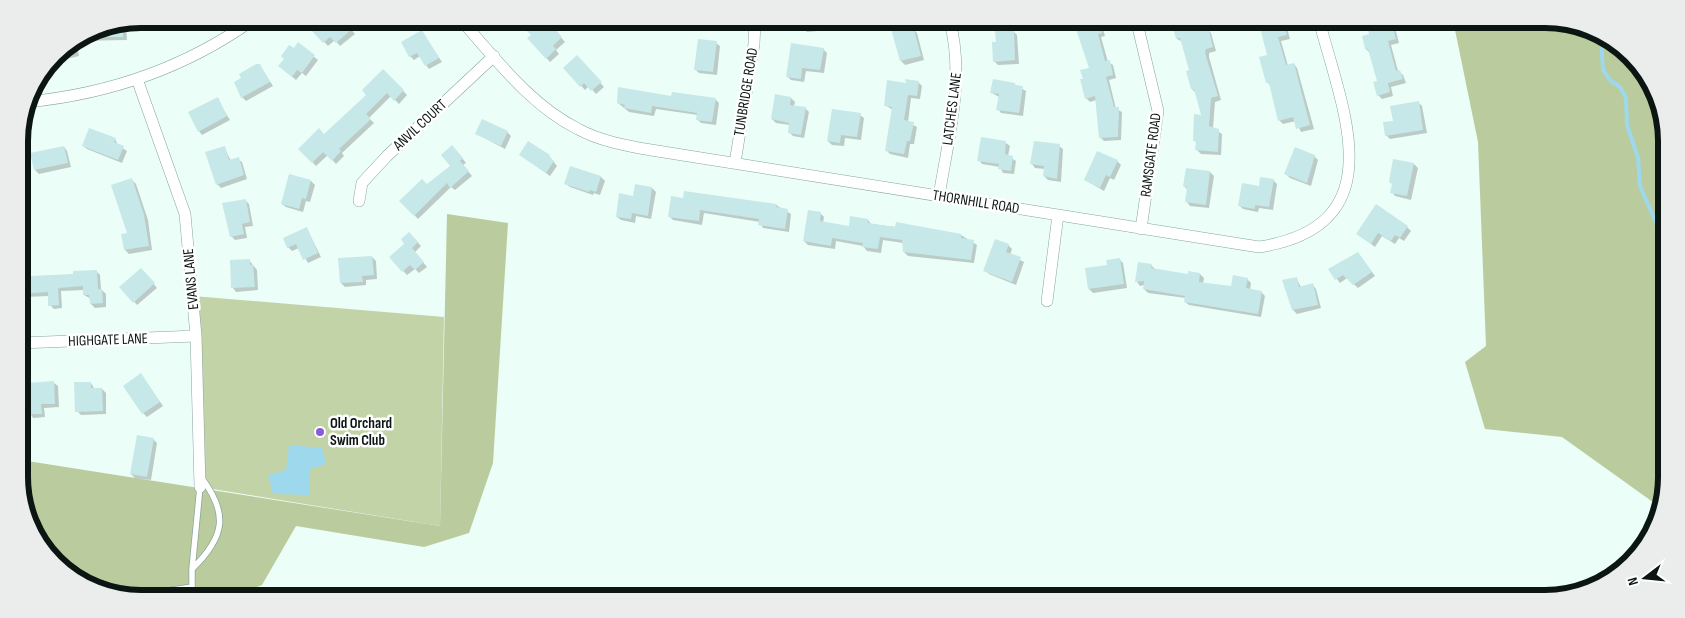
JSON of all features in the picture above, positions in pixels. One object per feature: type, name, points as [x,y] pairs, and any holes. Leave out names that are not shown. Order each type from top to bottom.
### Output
[{"type":"street","points":[[34,101],[83,94],[137,79],[202,52],[240,28]]},
{"type":"street","name":"THORNHILL ROAD","points":[[468,28],[542,106],[578,130],[610,141],[638,148],[1259,247],[1280,244],[1303,236],[1330,215],[1341,199],[1346,182],[1351,164],[1350,141],[1321,28]]},
{"type":"street","name":"TUNBRIDGE ROAD","points":[[735,163],[754,44],[755,28]]},
{"type":"street","name":"LATCHES LANE","points":[[939,196],[957,82],[957,56],[951,28]]},
{"type":"street","name":"RAMSGATE ROAD","points":[[1138,28],[1158,111],[1141,229]]},
{"type":"street","name":"ANVIL COURT","points":[[359,201],[362,182],[387,156],[494,56]]},
{"type":"street","name":"EVANS LANE","points":[[137,79],[185,214],[196,336],[200,481]]},
{"type":"street","points":[[1047,301],[1058,216]]},
{"type":"street","name":"HIGHGATE LANE","points":[[28,344],[196,336]]},
{"type":"lane","points":[[192,568],[207,554],[219,534],[220,514],[213,493],[200,481]]},
{"type":"lane","points":[[192,590],[192,568],[200,481]]},
{"type":"green space","points":[[1455,28],[1560,28],[1581,33],[1595,39],[1625,60],[1649,97],[1657,125],[1658,140],[1658,478],[1654,503],[1562,437],[1485,429],[1465,362],[1486,346],[1478,142]]},
{"type":"green space","points":[[447,214],[508,223],[493,463],[469,533],[424,547],[296,526],[262,585],[250,590],[125,590],[104,585],[90,579],[66,563],[55,552],[39,528],[33,514],[28,493],[28,461],[440,526]]},
{"type":"green space","name":"Old Orchard Swim Club","points":[[193,296],[444,317],[440,526],[200,487]]},
{"type":"water","points":[[289,445],[322,448],[326,464],[310,469],[309,495],[273,494],[268,475],[286,470]]},
{"type":"building","points":[[315,28],[352,29],[336,43],[330,37],[323,43],[312,31]]},
{"type":"building","points":[[554,28],[562,37],[553,46],[556,49],[546,59],[527,38],[531,35],[525,29]]},
{"type":"building","points":[[891,28],[914,28],[921,56],[900,61]]},
{"type":"building","points":[[1076,28],[1100,28],[1102,33],[1098,34],[1105,61],[1110,60],[1113,75],[1106,77],[1114,107],[1119,107],[1118,137],[1099,138],[1095,96],[1085,99],[1080,79],[1083,79],[1080,70],[1089,68]]},
{"type":"building","points":[[1173,28],[1195,28],[1196,30],[1208,28],[1213,47],[1206,49],[1205,53],[1218,96],[1211,98],[1209,126],[1219,129],[1218,152],[1195,150],[1196,141],[1193,141],[1194,114],[1201,115],[1194,89],[1191,89],[1186,71],[1189,70],[1180,38],[1176,39]]},
{"type":"building","points":[[1260,28],[1285,28],[1287,35],[1278,37],[1286,65],[1294,63],[1310,125],[1296,129],[1293,117],[1278,121],[1269,83],[1266,83],[1259,57],[1267,55]]},
{"type":"building","points":[[1368,28],[1393,28],[1396,39],[1388,41],[1396,71],[1400,70],[1403,79],[1388,83],[1390,92],[1377,96],[1373,82],[1377,81],[1368,49],[1365,49],[1362,36],[1369,34]]},
{"type":"building","points":[[123,29],[123,37],[95,37]]},
{"type":"building","points":[[1014,29],[1015,60],[993,62],[992,42],[996,42],[995,31]]},
{"type":"building","points":[[422,30],[439,58],[425,66],[417,53],[409,57],[401,42]]},
{"type":"building","points":[[698,39],[717,41],[713,72],[694,70]]},
{"type":"building","points":[[298,42],[315,55],[302,73],[297,70],[292,77],[278,66],[284,59],[281,56],[289,45],[294,48]]},
{"type":"building","points":[[791,43],[824,48],[820,70],[802,68],[801,79],[786,77]]},
{"type":"building","points":[[75,48],[76,52],[67,54]]},
{"type":"building","points":[[577,55],[602,82],[591,91],[584,83],[580,87],[563,68]]},
{"type":"building","points":[[256,64],[260,64],[270,82],[241,98],[234,82],[241,78],[239,74]]},
{"type":"building","points":[[383,69],[404,90],[394,101],[387,93],[366,114],[371,119],[339,149],[341,151],[332,161],[323,152],[312,163],[298,149],[319,128],[324,134],[366,95],[362,90]]},
{"type":"building","points":[[905,79],[919,81],[917,96],[908,95],[904,120],[914,122],[910,141],[907,141],[904,154],[885,151],[892,107],[884,106],[887,80],[906,83]]},
{"type":"building","points":[[993,79],[1023,86],[1019,113],[996,110],[999,94],[990,93]]},
{"type":"building","points":[[618,87],[671,96],[672,92],[716,98],[712,122],[696,120],[697,113],[652,106],[651,113],[624,108],[625,105],[617,103]]},
{"type":"building","points":[[775,94],[791,97],[790,105],[806,107],[801,135],[788,133],[789,123],[771,119]]},
{"type":"building","points":[[218,97],[227,116],[198,132],[188,112]]},
{"type":"building","points":[[1419,101],[1423,130],[1385,136],[1383,122],[1393,121],[1390,106]]},
{"type":"building","points":[[832,109],[861,113],[857,137],[841,135],[840,143],[827,141]]},
{"type":"building","points":[[482,119],[508,131],[501,146],[475,134]]},
{"type":"building","points":[[89,128],[116,138],[114,142],[124,146],[118,160],[82,146]]},
{"type":"building","points":[[981,137],[1006,141],[1005,154],[1013,156],[1011,171],[998,169],[999,164],[977,161]]},
{"type":"building","points":[[528,141],[550,155],[549,157],[554,161],[546,173],[519,155]]},
{"type":"building","points":[[1034,141],[1060,144],[1057,179],[1043,176],[1044,166],[1030,164]]},
{"type":"building","points":[[452,145],[463,158],[460,161],[469,171],[450,188],[447,183],[414,216],[399,201],[422,179],[427,184],[450,166],[441,155]]},
{"type":"building","points":[[64,146],[68,163],[34,170],[30,153]]},
{"type":"building","points":[[225,146],[229,160],[239,157],[244,175],[216,185],[205,152]]},
{"type":"building","points":[[1295,147],[1315,155],[1307,183],[1284,174]]},
{"type":"building","points":[[1097,151],[1118,160],[1110,177],[1106,175],[1100,188],[1084,180]]},
{"type":"building","points":[[1393,159],[1414,163],[1407,196],[1390,193],[1392,184],[1389,182]]},
{"type":"building","points":[[570,166],[601,176],[596,192],[590,190],[589,192],[564,184]]},
{"type":"building","points":[[1186,168],[1210,171],[1206,205],[1185,202],[1187,187],[1183,186]]},
{"type":"building","points":[[289,174],[311,180],[306,199],[302,198],[299,209],[281,204]]},
{"type":"building","points":[[1260,177],[1274,179],[1269,207],[1255,205],[1255,209],[1238,206],[1242,183],[1259,186]]},
{"type":"building","points":[[132,178],[144,215],[149,246],[124,250],[121,234],[127,233],[111,185]]},
{"type":"building","points":[[635,184],[652,187],[648,216],[632,213],[631,219],[616,217],[619,193],[633,196]]},
{"type":"building","points":[[684,191],[777,204],[776,207],[788,209],[785,229],[758,225],[759,219],[700,210],[699,221],[668,217],[671,196],[683,198]]},
{"type":"building","points":[[246,199],[250,222],[242,224],[244,234],[230,237],[222,203]]},
{"type":"building","points":[[1376,204],[1408,226],[1400,238],[1395,235],[1391,241],[1378,233],[1371,244],[1356,234]]},
{"type":"building","points":[[808,210],[821,212],[820,221],[849,226],[850,216],[868,219],[868,223],[895,227],[896,222],[961,234],[961,238],[974,240],[971,260],[903,252],[902,240],[880,237],[878,249],[862,247],[863,243],[832,238],[831,246],[803,241]]},
{"type":"building","points":[[307,227],[318,253],[303,260],[296,244],[287,248],[283,238]]},
{"type":"building","points":[[409,232],[418,242],[412,248],[424,262],[415,270],[410,265],[402,272],[389,257],[404,244],[401,239]]},
{"type":"building","points":[[995,239],[1009,244],[1006,252],[1021,257],[1012,282],[983,271]]},
{"type":"building","points":[[1358,252],[1372,272],[1353,285],[1343,275],[1335,280],[1328,269]]},
{"type":"building","points":[[372,256],[374,275],[362,276],[363,282],[340,283],[338,258]]},
{"type":"building","points":[[1120,258],[1124,284],[1088,289],[1085,268],[1107,265],[1106,260]]},
{"type":"building","points":[[250,259],[250,265],[253,264],[255,287],[231,288],[230,260]]},
{"type":"building","points":[[1138,262],[1152,264],[1151,268],[1188,274],[1188,271],[1200,273],[1199,282],[1231,286],[1233,275],[1248,278],[1246,288],[1262,291],[1258,314],[1184,302],[1185,296],[1143,289],[1144,281],[1135,282]]},
{"type":"building","points":[[141,268],[155,283],[133,303],[119,287]]},
{"type":"building","points":[[97,270],[98,289],[102,289],[103,303],[90,304],[89,295],[83,295],[83,286],[58,288],[59,305],[48,306],[48,292],[28,293],[28,280],[31,280],[31,276],[73,274],[73,271]]},
{"type":"building","points":[[1297,277],[1299,287],[1313,283],[1318,305],[1292,310],[1282,280]]},
{"type":"building","points":[[141,373],[160,402],[142,414],[123,386]]},
{"type":"building","points":[[54,381],[55,404],[41,404],[42,414],[28,414],[28,383]]},
{"type":"building","points":[[74,382],[91,382],[91,388],[102,388],[103,411],[75,412]]},
{"type":"building","points":[[137,435],[154,438],[147,477],[130,474]]},
{"type":"waterway","points":[[1601,43],[1603,70],[1611,81],[1620,87],[1626,98],[1627,125],[1638,158],[1640,186],[1658,227]]},
{"type":"place","name":"Old Orchard Swim Club","points":[[320,432]]}]
